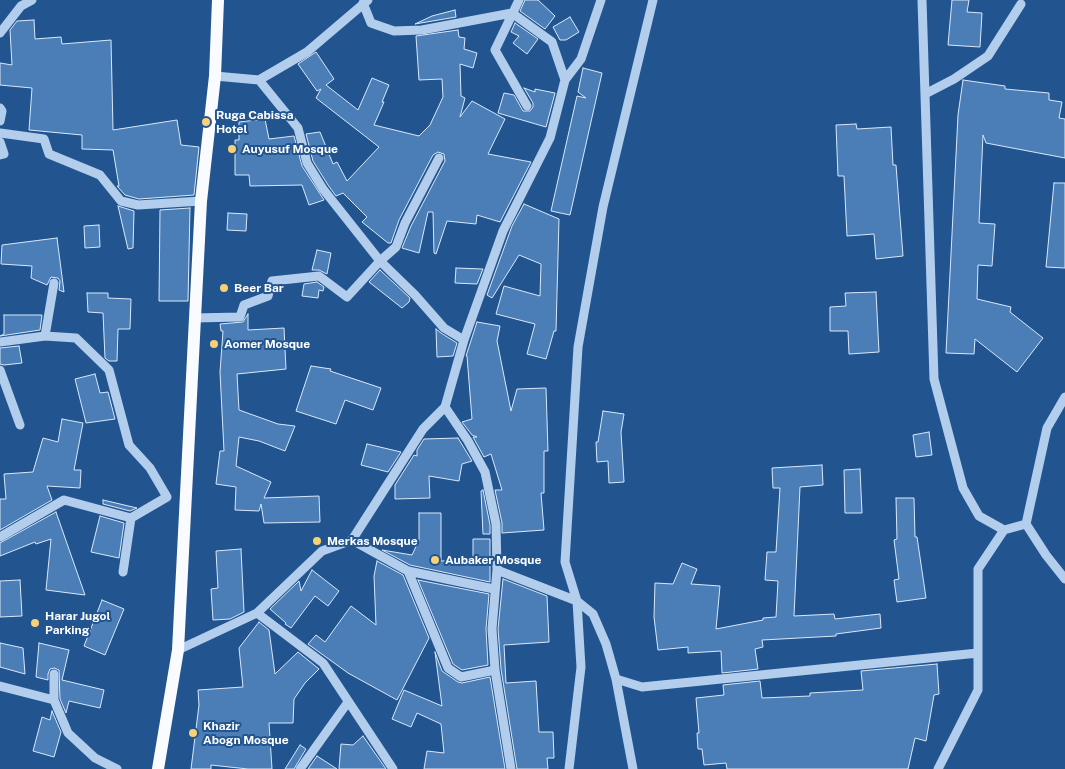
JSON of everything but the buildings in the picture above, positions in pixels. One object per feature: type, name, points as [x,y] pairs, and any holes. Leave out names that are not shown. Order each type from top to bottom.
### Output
[{"type":"main road","points":[[158,769],[178,650],[201,201],[214,76],[218,0]]},
{"type":"street","points":[[0,33],[21,6],[32,0]]},
{"type":"street","points":[[519,0],[495,50],[527,106]]},
{"type":"street","points":[[178,650],[257,613],[322,551],[352,540],[423,429],[445,406],[464,340],[503,231],[550,138],[565,80],[580,59],[601,0]]},
{"type":"street","points":[[569,769],[581,666],[577,601],[565,562],[578,347],[603,207],[653,0]]},
{"type":"street","points":[[922,0],[934,379],[963,488],[980,516],[1004,530]]},
{"type":"street","points":[[214,76],[259,80],[306,52],[365,2],[371,23],[394,31],[422,30],[512,13],[552,42],[565,80]]},
{"type":"street","points":[[925,94],[954,79],[988,56],[1020,4]]},
{"type":"street","points":[[259,80],[298,128],[307,163],[323,189],[380,261],[415,295],[444,328],[464,340]]},
{"type":"street","points":[[0,108],[2,111],[0,121]]},
{"type":"street","points":[[0,133],[44,140],[49,154],[100,175],[122,200],[138,205],[201,201]]},
{"type":"street","points":[[0,142],[4,154],[0,155]]},
{"type":"street","points":[[194,318],[240,317],[244,305],[268,296],[272,281],[319,276],[347,297],[380,261],[396,247],[405,223],[439,158]]},
{"type":"street","points":[[45,336],[54,284]]},
{"type":"street","points":[[0,342],[45,336],[76,338],[109,370],[129,445],[150,468],[167,496],[131,518],[104,509],[64,500],[0,537]]},
{"type":"street","points":[[0,370],[20,425]]},
{"type":"street","points":[[1065,397],[1047,428],[1026,524],[1046,555],[1065,579]]},
{"type":"street","points":[[445,406],[468,440],[485,472],[496,524],[497,570],[492,629],[495,670],[510,769]]},
{"type":"street","points":[[123,572],[131,518]]},
{"type":"street","points":[[938,769],[978,690],[978,569],[1004,530],[1026,524]]},
{"type":"street","points":[[352,540],[408,571],[494,590]]},
{"type":"street","points":[[497,570],[577,601],[592,614],[606,644],[616,679],[633,769]]},
{"type":"street","points":[[408,571],[448,668],[461,677],[495,670]]},
{"type":"street","points":[[257,613],[323,663],[394,769]]},
{"type":"street","points":[[616,679],[642,687],[978,653]]},
{"type":"street","points":[[54,674],[54,700],[68,733],[95,758],[117,769]]},
{"type":"street","points":[[0,686],[54,700]]},
{"type":"street","points":[[300,769],[348,702]]},
{"type":"place","name":"Ruga Cabissa Hotel","points":[[206,122]]},
{"type":"place","name":"Auyusuf Mosque","points":[[232,149]]},
{"type":"place","name":"Beer Bar","points":[[224,288]]},
{"type":"place","name":"Aomer Mosque","points":[[214,344]]},
{"type":"place","name":"Merkas Mosque","points":[[317,541]]},
{"type":"place","name":"Aubaker Mosque","points":[[435,560]]},
{"type":"place","name":"Harar Jugol Parking","points":[[35,623]]},
{"type":"place","name":"Khazir Abogn Mosque","points":[[193,733]]}]
